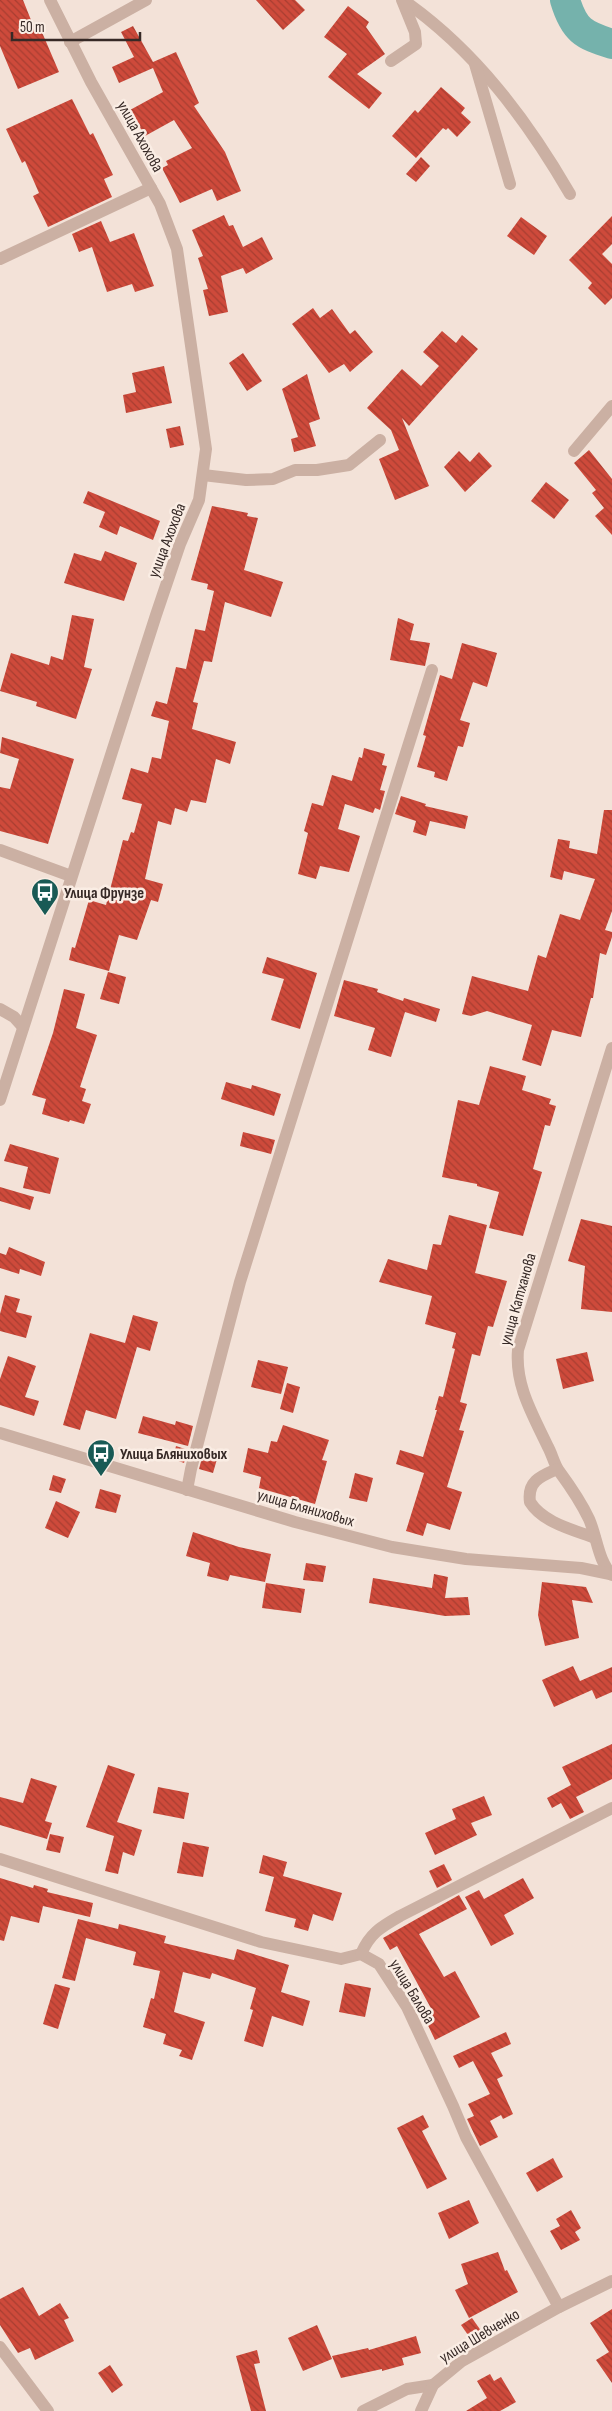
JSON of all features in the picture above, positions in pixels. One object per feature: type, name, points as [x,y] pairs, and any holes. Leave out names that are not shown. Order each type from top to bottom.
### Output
[{"type":"street","name":"улица Ахохова","points":[[0,1100],[177,553],[199,500],[204,475],[206,449],[177,249],[169,225],[151,188],[70,42],[50,0]]},
{"type":"street","points":[[70,42],[146,0]]},
{"type":"street","points":[[391,61],[416,44],[415,32],[403,0]]},
{"type":"street","points":[[403,0],[454,40],[508,100],[570,194]]},
{"type":"street","points":[[475,64],[510,184]]},
{"type":"street","points":[[0,258],[151,188]]},
{"type":"street","points":[[574,451],[612,406]]},
{"type":"street","points":[[204,475],[246,480],[273,479],[296,470],[317,470],[349,465],[380,440]]},
{"type":"street","points":[[187,1490],[240,1282],[432,670]]},
{"type":"street","points":[[0,850],[71,876]]},
{"type":"street","points":[[0,1009],[14,1017],[24,1027]]},
{"type":"street","name":"улица Катханова","points":[[611,1575],[599,1552],[584,1509],[557,1469],[521,1388],[517,1366],[518,1350],[612,1048]]},
{"type":"street","name":"улица Бляниховых","points":[[0,1433],[295,1522],[392,1547],[466,1559],[581,1568],[611,1575]]},
{"type":"street","points":[[557,1469],[537,1479],[531,1485],[530,1502],[542,1514],[553,1521],[595,1538]]},
{"type":"street","points":[[0,1859],[261,1942],[341,1959],[362,1954],[367,1940],[375,1930],[400,1916],[612,1808]]},
{"type":"street","name":"улица Балова","points":[[362,1954],[379,1964],[406,2007],[466,2137],[496,2196],[559,2307]]},
{"type":"street","name":"улица Шевченко","points":[[363,2411],[406,2389],[432,2386],[462,2362],[559,2307],[612,2281]]},
{"type":"street","points":[[0,2347],[48,2411]]},
{"type":"street","points":[[421,2411],[432,2386]]},
{"type":"building","points":[[0,0],[23,0],[33,25],[38,23],[59,72],[18,89],[0,46]]},
{"type":"building","points":[[256,0],[295,0],[305,10],[283,30]]},
{"type":"building","points":[[348,6],[369,22],[366,27],[385,54],[357,74],[382,93],[369,109],[328,77],[347,54],[324,37]]},
{"type":"building","points":[[133,26],[153,62],[176,52],[199,103],[194,106],[225,152],[241,191],[217,201],[212,189],[180,203],[162,168],[168,165],[166,161],[192,148],[174,120],[145,136],[130,110],[163,92],[153,68],[119,83],[112,67],[134,57],[121,32]]},
{"type":"building","points":[[441,87],[465,108],[461,113],[471,122],[457,137],[448,128],[446,130],[443,128],[416,158],[392,136],[415,110],[418,113]]},
{"type":"building","points":[[72,99],[90,135],[93,133],[113,175],[104,179],[112,197],[48,227],[33,196],[39,193],[25,161],[22,163],[6,129]]},
{"type":"building","points":[[421,157],[430,166],[416,182],[406,174]]},
{"type":"building","points":[[224,215],[229,226],[233,225],[243,247],[262,237],[273,259],[246,274],[243,268],[221,276],[228,312],[209,316],[203,290],[208,289],[198,258],[203,256],[192,230]]},
{"type":"building","points":[[612,216],[612,244],[602,254],[612,264],[612,298],[605,305],[588,288],[592,283],[569,260]]},
{"type":"building","points":[[521,217],[547,236],[534,255],[507,236]]},
{"type":"building","points":[[101,221],[110,242],[134,233],[154,286],[135,292],[132,284],[107,292],[92,247],[79,252],[72,234]]},
{"type":"building","points":[[313,308],[320,318],[332,309],[350,334],[355,330],[373,352],[350,372],[344,364],[329,373],[292,324]]},
{"type":"building","points":[[442,331],[456,343],[462,335],[478,349],[409,426],[402,418],[429,486],[395,500],[379,459],[399,450],[391,430],[367,408],[402,369],[421,386],[439,366],[423,352]]},
{"type":"building","points":[[243,353],[262,381],[247,391],[229,363]]},
{"type":"building","points":[[164,366],[172,403],[126,413],[123,395],[136,392],[132,373]]},
{"type":"building","points":[[307,374],[320,419],[309,423],[316,446],[294,452],[291,439],[298,437],[282,389]]},
{"type":"building","points":[[180,426],[184,445],[170,448],[166,429]]},
{"type":"building","points":[[589,450],[612,479],[612,535],[595,516],[604,508],[592,493],[596,490],[574,463]]},
{"type":"building","points":[[459,451],[470,462],[479,452],[492,466],[465,492],[444,467]]},
{"type":"building","points":[[546,482],[569,500],[554,519],[531,501]]},
{"type":"building","points":[[88,491],[160,521],[153,540],[120,526],[117,535],[99,527],[105,512],[83,503]]},
{"type":"building","points":[[212,506],[248,513],[247,516],[258,518],[244,570],[283,582],[271,617],[225,602],[212,662],[204,661],[193,702],[198,703],[192,729],[236,742],[230,764],[216,759],[206,803],[191,800],[187,812],[175,808],[171,825],[158,821],[145,879],[163,884],[158,902],[151,900],[137,940],[119,935],[109,971],[69,960],[72,947],[75,948],[89,900],[106,905],[123,840],[128,841],[131,832],[134,833],[142,804],[122,799],[131,768],[148,773],[152,757],[161,759],[169,721],[151,716],[156,701],[167,704],[176,667],[186,669],[195,629],[205,631],[214,591],[207,589],[208,584],[191,580]]},
{"type":"building","points":[[105,551],[137,563],[124,601],[64,583],[74,553],[101,561]]},
{"type":"building","points":[[72,615],[94,619],[84,667],[92,669],[76,719],[36,706],[37,702],[0,691],[11,653],[49,665],[51,656],[63,660]]},
{"type":"building","points":[[398,618],[414,624],[410,640],[430,643],[425,666],[390,660]]},
{"type":"building","points":[[462,643],[497,653],[487,687],[473,682],[460,720],[470,723],[463,747],[458,746],[447,781],[434,777],[435,772],[417,767],[426,736],[423,735],[440,675],[452,679]]},
{"type":"building","points":[[2,737],[74,759],[48,844],[0,831],[0,787],[10,789],[19,759],[0,753]]},
{"type":"building","points":[[364,748],[385,754],[382,765],[387,766],[380,790],[385,791],[380,810],[375,808],[373,813],[345,804],[338,829],[360,836],[349,872],[320,866],[316,879],[298,874],[308,833],[304,831],[312,803],[323,806],[332,775],[352,781],[359,757],[362,758]]},
{"type":"building","points":[[401,796],[426,804],[425,806],[468,816],[465,829],[430,821],[426,836],[413,832],[416,821],[395,814]]},
{"type":"building","points":[[604,810],[612,810],[612,911],[605,930],[612,932],[612,937],[606,955],[600,953],[593,998],[591,998],[581,1037],[552,1030],[541,1066],[522,1060],[532,1025],[487,1011],[471,1016],[462,1014],[472,976],[528,991],[538,955],[546,958],[560,914],[580,920],[595,879],[564,871],[562,880],[550,877],[558,839],[570,841],[569,848],[597,854]]},
{"type":"building","points":[[267,957],[317,973],[300,1029],[271,1020],[284,979],[262,973]]},
{"type":"building","points":[[108,972],[126,977],[119,1004],[100,999]]},
{"type":"building","points":[[344,980],[378,989],[377,992],[403,1001],[404,998],[440,1009],[436,1022],[405,1012],[391,1057],[368,1050],[375,1028],[334,1016]]},
{"type":"building","points":[[64,989],[85,994],[76,1028],[97,1035],[80,1087],[86,1089],[82,1101],[91,1104],[84,1124],[70,1120],[69,1122],[42,1114],[46,1099],[32,1095],[53,1033]]},
{"type":"building","points":[[490,1066],[526,1076],[522,1090],[551,1099],[549,1104],[556,1106],[550,1126],[545,1125],[533,1169],[542,1172],[523,1236],[489,1228],[499,1192],[477,1186],[477,1184],[442,1177],[458,1100],[479,1105]]},
{"type":"building","points":[[226,1082],[251,1089],[252,1085],[281,1094],[274,1116],[221,1099]]},
{"type":"building","points":[[243,1132],[275,1140],[271,1154],[240,1146]]},
{"type":"building","points":[[10,1144],[59,1158],[50,1194],[23,1188],[28,1167],[4,1161]]},
{"type":"building","points":[[0,1187],[34,1197],[30,1210],[0,1201]]},
{"type":"building","points":[[449,1215],[487,1225],[475,1273],[507,1281],[493,1327],[488,1326],[480,1356],[472,1354],[460,1402],[467,1404],[459,1430],[464,1431],[447,1487],[462,1492],[450,1530],[427,1523],[423,1536],[406,1531],[424,1473],[396,1464],[400,1450],[423,1457],[437,1410],[435,1410],[439,1396],[443,1397],[455,1349],[452,1348],[456,1333],[425,1324],[432,1296],[379,1282],[388,1259],[427,1270],[433,1244],[441,1245]]},
{"type":"building","points":[[581,1219],[612,1226],[612,1312],[581,1309],[585,1266],[568,1261]]},
{"type":"building","points":[[9,1247],[45,1262],[41,1276],[20,1269],[19,1274],[0,1268],[0,1253],[6,1255]]},
{"type":"building","points":[[5,1295],[20,1299],[16,1312],[32,1316],[26,1338],[0,1331],[0,1314]]},
{"type":"building","points":[[133,1315],[158,1322],[150,1351],[137,1347],[116,1419],[86,1410],[80,1430],[63,1425],[90,1333],[125,1343]]},
{"type":"building","points":[[587,1352],[594,1381],[563,1389],[556,1359]]},
{"type":"building","points":[[8,1356],[36,1366],[25,1397],[39,1401],[34,1416],[0,1405],[0,1379]]},
{"type":"building","points":[[258,1360],[288,1367],[281,1394],[251,1387]]},
{"type":"building","points":[[287,1383],[300,1387],[293,1413],[280,1409]]},
{"type":"building","points":[[143,1416],[175,1425],[176,1421],[193,1426],[188,1446],[138,1433]]},
{"type":"building","points":[[283,1425],[329,1440],[322,1460],[327,1461],[315,1504],[259,1488],[261,1477],[243,1472],[248,1448],[268,1453],[271,1441],[277,1442]]},
{"type":"building","points":[[176,1446],[188,1450],[184,1463],[173,1459]]},
{"type":"building","points":[[203,1454],[217,1459],[213,1473],[199,1469]]},
{"type":"building","points":[[355,1473],[373,1478],[367,1502],[349,1498]]},
{"type":"building","points":[[53,1475],[66,1479],[61,1493],[49,1490]]},
{"type":"building","points":[[100,1489],[121,1495],[116,1513],[95,1508]]},
{"type":"building","points":[[56,1501],[80,1512],[68,1538],[45,1528]]},
{"type":"building","points":[[193,1532],[239,1547],[271,1554],[265,1582],[230,1575],[228,1581],[207,1576],[210,1563],[186,1556]]},
{"type":"building","points":[[306,1563],[326,1566],[323,1582],[303,1580]]},
{"type":"building","points":[[434,1574],[448,1577],[445,1598],[468,1597],[470,1615],[445,1616],[369,1603],[373,1578],[432,1588]]},
{"type":"building","points":[[542,1582],[586,1587],[593,1603],[572,1600],[579,1638],[545,1646],[538,1615]]},
{"type":"building","points":[[266,1583],[305,1589],[301,1613],[262,1608]]},
{"type":"building","points":[[573,1666],[580,1681],[612,1667],[612,1692],[596,1699],[592,1690],[554,1707],[542,1680]]},
{"type":"building","points":[[612,1744],[612,1779],[576,1797],[584,1812],[570,1819],[561,1803],[552,1808],[547,1798],[571,1785],[562,1767]]},
{"type":"building","points":[[108,1765],[135,1774],[117,1822],[142,1830],[134,1856],[123,1852],[118,1874],[105,1871],[114,1836],[86,1827]]},
{"type":"building","points":[[31,1778],[57,1786],[45,1821],[52,1823],[47,1839],[0,1825],[0,1797],[23,1803]]},
{"type":"building","points":[[158,1787],[189,1793],[184,1819],[153,1813]]},
{"type":"building","points":[[484,1796],[492,1815],[471,1823],[477,1835],[435,1855],[425,1833],[456,1819],[452,1809]]},
{"type":"building","points":[[50,1834],[64,1837],[60,1853],[46,1850]]},
{"type":"building","points":[[183,1842],[209,1847],[203,1877],[177,1873]]},
{"type":"building","points":[[263,1855],[287,1862],[283,1876],[342,1893],[333,1921],[313,1914],[308,1931],[294,1927],[296,1919],[265,1911],[274,1877],[259,1873]]},
{"type":"building","points":[[444,1864],[452,1880],[437,1888],[429,1871]]},
{"type":"building","points":[[0,1878],[33,1888],[34,1885],[48,1889],[47,1892],[93,1903],[90,1917],[43,1906],[39,1923],[11,1916],[4,1941],[0,1940]]},
{"type":"building","points":[[523,1878],[534,1898],[504,1915],[514,1934],[491,1946],[465,1897],[479,1890],[484,1899]]},
{"type":"building","points":[[459,1895],[467,1909],[419,1934],[444,1977],[455,1971],[480,2017],[435,2040],[424,2017],[433,2012],[397,1946],[390,1950],[383,1938]]},
{"type":"building","points":[[78,1919],[118,1929],[119,1924],[166,1936],[164,1943],[234,1960],[237,1949],[289,1965],[281,1992],[310,2001],[303,2026],[272,2016],[263,2047],[244,2041],[253,2010],[250,2009],[256,1988],[212,1973],[210,1979],[183,1972],[174,2012],[205,2022],[192,2060],[179,2056],[182,2050],[163,2044],[166,2034],[143,2027],[151,1998],[154,1999],[160,1971],[133,1965],[136,1952],[86,1938],[75,1981],[62,1978]]},
{"type":"building","points":[[345,1983],[371,1988],[365,2017],[339,2012]]},
{"type":"building","points":[[55,1984],[70,1988],[58,2029],[43,2024]]},
{"type":"building","points":[[506,2032],[511,2044],[491,2053],[503,2076],[497,2079],[513,2114],[503,2119],[501,2115],[490,2121],[498,2137],[480,2146],[467,2119],[474,2116],[468,2104],[490,2094],[473,2061],[459,2068],[453,2056]]},
{"type":"building","points":[[423,2115],[429,2127],[422,2131],[447,2179],[427,2189],[397,2128]]},
{"type":"building","points":[[553,2158],[563,2177],[537,2192],[526,2173]]},
{"type":"building","points":[[469,2200],[479,2223],[449,2239],[438,2213]]},
{"type":"building","points":[[571,2210],[581,2228],[575,2232],[580,2240],[561,2250],[550,2231],[560,2226],[556,2219]]},
{"type":"building","points":[[498,2252],[505,2271],[507,2270],[518,2292],[469,2318],[455,2290],[468,2284],[461,2264]]},
{"type":"building","points":[[23,2287],[39,2316],[60,2303],[69,2318],[64,2320],[74,2341],[35,2360],[30,2348],[18,2353],[0,2325],[0,2299]]},
{"type":"building","points":[[612,2309],[612,2383],[596,2360],[609,2352],[590,2323]]},
{"type":"building","points":[[472,2318],[484,2335],[473,2342],[461,2325]]},
{"type":"building","points":[[317,2325],[332,2359],[303,2371],[288,2338]]},
{"type":"building","points":[[416,2336],[421,2353],[402,2358],[404,2365],[382,2371],[382,2369],[341,2378],[332,2356],[368,2348],[369,2350]]},
{"type":"building","points":[[257,2350],[260,2363],[254,2364],[266,2411],[251,2411],[236,2356]]},
{"type":"building","points":[[110,2365],[123,2385],[112,2393],[98,2373]]},
{"type":"building","points":[[490,2374],[494,2381],[501,2377],[516,2402],[500,2411],[466,2411],[487,2398],[477,2381]]},
{"type":"waterway","points":[[565,0],[572,18],[581,30],[594,38],[612,44]]},
{"type":"place","name":"Улица Фрунзе","points":[[45,916]]},
{"type":"place","name":"Улица Бляниховых","points":[[101,1477]]}]
